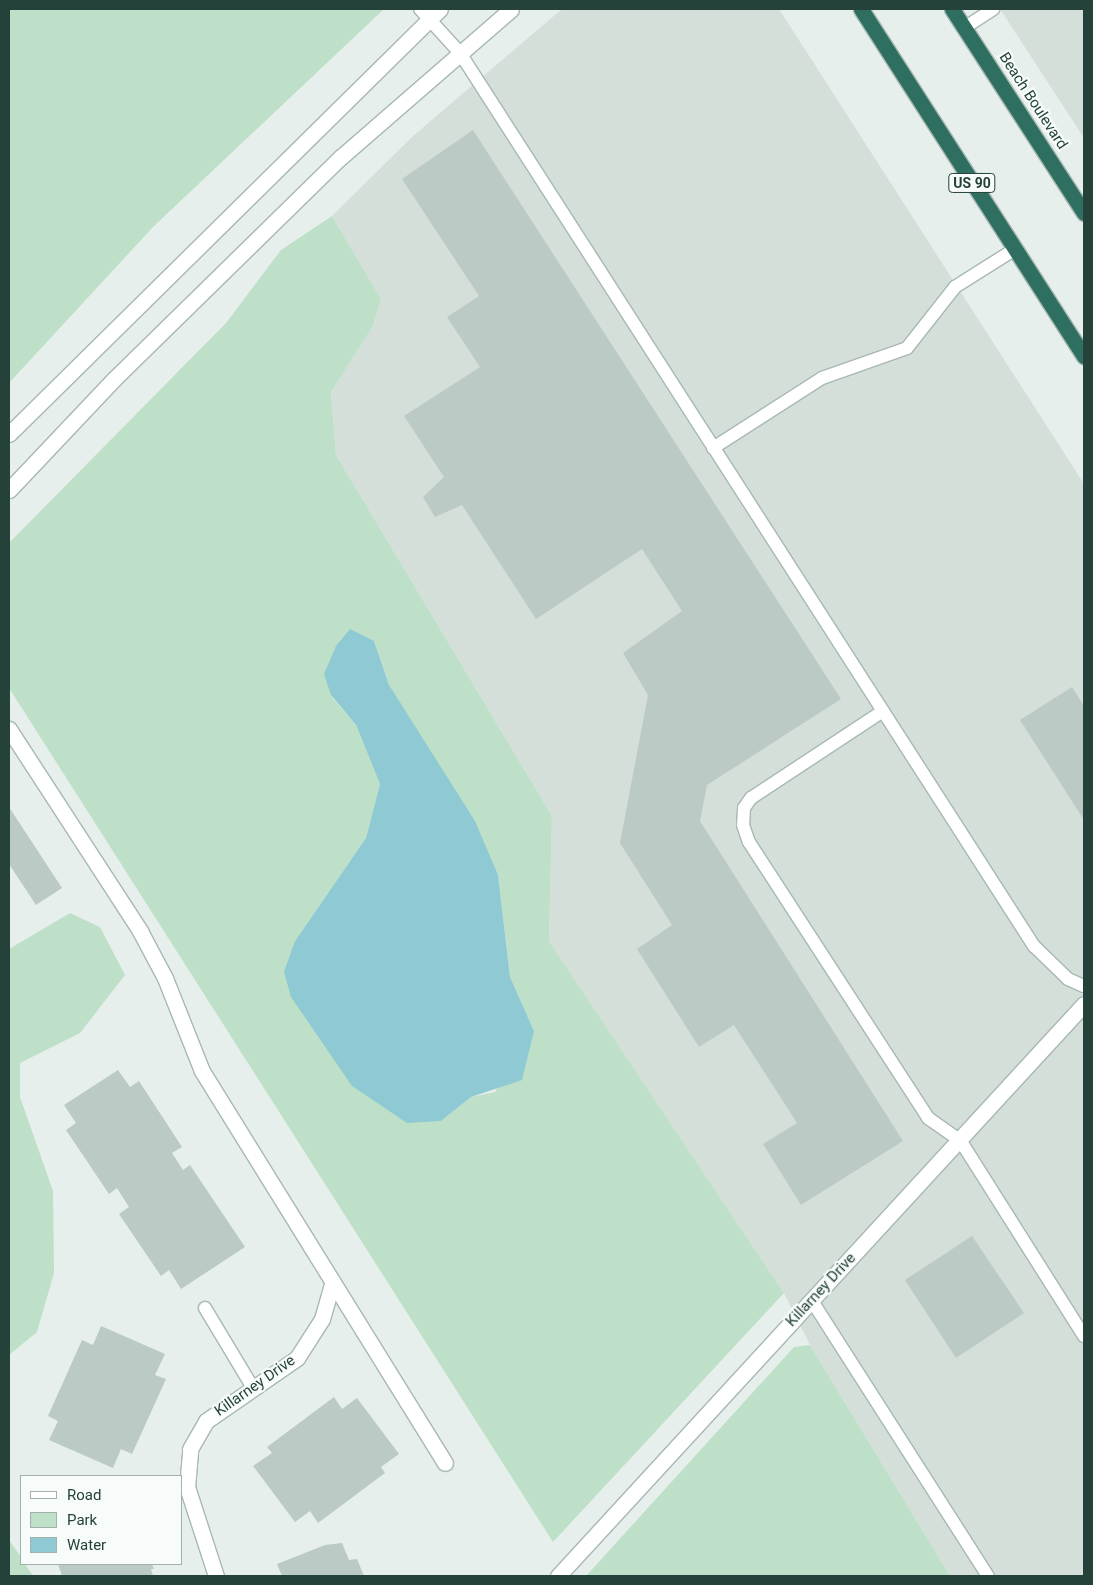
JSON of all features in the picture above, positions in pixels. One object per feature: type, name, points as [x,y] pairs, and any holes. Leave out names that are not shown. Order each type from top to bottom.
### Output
[{"type":"highway","name":"US 90","points":[[861,9],[1084,357]]},
{"type":"highway","name":"Beach Boulevard","points":[[952,9],[1084,213]]},
{"type":"street","points":[[9,434],[424,14],[440,9]]},
{"type":"street","points":[[9,490],[114,379],[342,156],[511,9]]},
{"type":"street","points":[[9,729],[140,932],[164,978],[202,1071],[445,1463]]},
{"type":"street","name":"Killarney Drive","points":[[558,1576],[1084,1004]]},
{"type":"street","name":"Killarney Drive","points":[[216,1576],[187,1487],[190,1449],[206,1421],[297,1358],[322,1319],[332,1283]]},
{"type":"lane","points":[[964,28],[993,9]]},
{"type":"lane","points":[[424,14],[460,53],[1034,946],[1068,979],[1084,986]]},
{"type":"lane","points":[[713,448],[822,378],[907,348],[955,287],[1015,250]]},
{"type":"lane","points":[[883,711],[752,798],[744,808],[743,825],[749,842],[928,1118],[960,1140],[1084,1336]]},
{"type":"lane","points":[[812,1301],[988,1576]]},
{"type":"lane","points":[[205,1308],[254,1388]]},
{"type":"shaded area","points":[[562,9],[779,9],[1084,484],[1084,1576],[950,1576],[810,1345],[784,1293],[549,941],[552,816],[336,455],[331,392],[373,326],[381,299],[332,216],[413,136]]},
{"type":"shaded area","points":[[1000,9],[1084,9],[1084,138]]},
{"type":"green space","points":[[9,9],[384,9],[154,226],[9,383]]},
{"type":"green space","points":[[332,216],[381,299],[373,326],[331,392],[336,455],[552,816],[549,941],[784,1293],[553,1542],[9,688],[9,543],[226,323],[281,250]],"holes":[[[374,641],[389,685],[498,875],[510,977],[534,1031],[495,1092],[471,1097],[441,1121],[295,941],[366,838],[380,784],[356,725],[331,696]]]},
{"type":"green space","points":[[70,913],[100,927],[125,975],[80,1033],[20,1063],[20,1097],[53,1191],[54,1273],[37,1332],[9,1355],[9,949]]},
{"type":"green space","points":[[810,1345],[950,1576],[586,1576],[794,1347]]},
{"type":"green space","points":[[9,1540],[20,1556],[20,1565],[26,1565],[33,1576],[9,1576]]},
{"type":"water","points":[[350,629],[374,641],[389,685],[475,821],[498,875],[510,977],[534,1031],[522,1080],[471,1097],[441,1121],[407,1123],[352,1086],[291,997],[284,972],[295,941],[366,838],[380,784],[356,725],[331,695],[324,674],[336,646]]},
{"type":"building","points":[[473,130],[841,699],[707,785],[700,821],[903,1141],[801,1205],[763,1144],[797,1123],[734,1025],[699,1047],[637,949],[672,925],[620,843],[648,695],[623,653],[682,611],[642,549],[536,619],[462,505],[435,517],[423,497],[444,477],[404,416],[480,367],[447,317],[479,296],[402,179]]},
{"type":"building","points":[[1072,687],[1084,706],[1084,820],[1020,720]]},
{"type":"building","points":[[9,807],[62,888],[36,905],[9,864]]},
{"type":"building","points":[[118,1070],[130,1087],[139,1081],[182,1147],[172,1153],[183,1170],[190,1165],[245,1247],[181,1289],[169,1270],[161,1276],[119,1214],[129,1207],[117,1188],[109,1194],[66,1130],[76,1123],[64,1105]]},
{"type":"building","points":[[972,1236],[1024,1313],[956,1358],[905,1280]]},
{"type":"building","points":[[101,1326],[165,1354],[155,1375],[166,1379],[132,1454],[121,1449],[113,1468],[49,1440],[58,1421],[48,1416],[82,1340],[93,1345]]},
{"type":"building","points":[[334,1397],[342,1409],[357,1398],[399,1454],[381,1467],[385,1473],[318,1523],[310,1511],[295,1522],[253,1466],[272,1453],[267,1447]]},
{"type":"building","points":[[342,1543],[349,1560],[357,1559],[364,1576],[282,1576],[277,1564],[325,1545]]},
{"type":"building","points":[[58,1565],[152,1565],[154,1569],[151,1569],[153,1576],[62,1576]]}]
